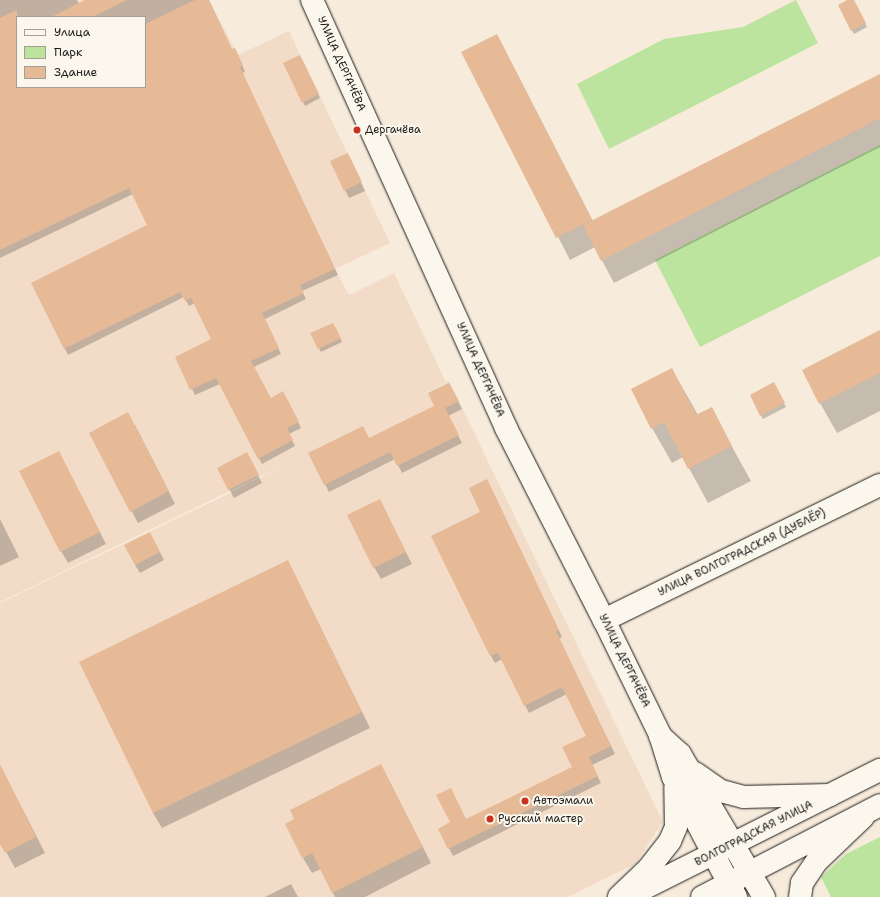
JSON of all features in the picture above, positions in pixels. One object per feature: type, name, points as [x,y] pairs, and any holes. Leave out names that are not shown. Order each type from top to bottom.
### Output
[{"type":"street","name":"УЛИЦА ДЕРГАЧЁВА","points":[[312,0],[506,428],[604,620],[660,735],[681,772],[734,845],[751,872],[764,897]]},
{"type":"street","name":"УЛИЦА ВОЛГОГРАДСКАЯ (ДУБЛЁР)","points":[[604,620],[880,485]]},
{"type":"street","name":"ВОЛГОГРАДСКАЯ УЛИЦА","points":[[627,897],[734,845],[880,770]]},
{"type":"street","name":"УЛИЦА ДЕРГАЧЁВА","points":[[681,772],[713,854],[733,890]]},
{"type":"street","points":[[619,897],[649,868],[673,835],[681,772],[721,791],[743,797],[830,795]]},
{"type":"street","points":[[702,897],[733,890],[751,872],[875,808]]},
{"type":"street","points":[[800,897],[802,883],[817,860],[875,808]]},
{"type":"shaded area","points":[[0,0],[209,0],[238,55],[289,31],[390,243],[335,269],[349,295],[394,273],[446,382],[346,434],[449,381],[663,822],[635,864],[568,897],[0,897],[0,603],[224,496],[298,458],[0,602]]},
{"type":"green space","points":[[796,0],[818,43],[609,149],[577,84],[664,39],[743,27]]},
{"type":"green space","points":[[880,145],[880,256],[700,347],[655,260]]},
{"type":"green space","points":[[880,837],[880,897],[831,897],[821,877],[846,854]]},
{"type":"building","points":[[85,0],[127,0],[94,16],[53,16]]},
{"type":"building","points":[[195,0],[209,0],[232,49],[235,48],[243,65],[240,67],[335,269],[300,285],[304,293],[262,313],[279,348],[251,361],[271,398],[283,391],[299,422],[287,428],[293,440],[258,459],[216,378],[190,390],[175,357],[211,339],[191,298],[185,301],[180,292],[64,349],[31,283],[147,225],[129,188],[0,250],[0,18],[17,10],[16,88],[146,88],[146,24]]},
{"type":"building","points":[[847,0],[854,0],[866,23],[851,31],[838,5]]},
{"type":"building","points":[[497,34],[592,220],[556,238],[461,52]]},
{"type":"building","points":[[300,55],[319,94],[302,103],[283,63]]},
{"type":"building","points":[[880,74],[880,118],[601,261],[583,225]]},
{"type":"building","points":[[348,153],[362,182],[344,191],[330,161]]},
{"type":"building","points":[[333,323],[341,338],[318,349],[310,333]]},
{"type":"building","points":[[880,330],[880,373],[819,404],[802,370]]},
{"type":"building","points":[[672,368],[696,415],[712,407],[732,446],[688,469],[664,422],[651,429],[631,389]]},
{"type":"building","points":[[774,382],[785,403],[760,416],[750,395]]},
{"type":"building","points":[[449,383],[459,401],[445,408],[459,435],[397,466],[390,452],[324,485],[308,453],[363,426],[369,438],[434,406],[428,393]]},
{"type":"building","points":[[128,412],[169,491],[130,512],[89,433]]},
{"type":"building","points":[[59,451],[100,532],[60,552],[19,471]]},
{"type":"building","points":[[247,452],[259,475],[228,490],[217,468]]},
{"type":"building","points":[[487,479],[559,630],[556,631],[611,746],[589,757],[598,776],[448,849],[438,829],[450,822],[436,795],[451,788],[466,819],[572,767],[562,747],[586,736],[562,687],[524,706],[498,653],[490,656],[431,536],[480,512],[469,488]]},
{"type":"building","points":[[380,499],[406,552],[373,568],[347,515]]},
{"type":"building","points":[[150,532],[160,552],[135,565],[124,545]]},
{"type":"building","points":[[288,560],[362,712],[153,813],[79,662]]},
{"type":"building","points":[[381,764],[423,847],[332,893],[312,853],[302,858],[285,824],[294,819],[290,810]]},
{"type":"building","points":[[0,765],[36,837],[5,853],[0,844]]},
{"type":"place","name":"Дергачёва","points":[[357,130]]},
{"type":"place","name":"Автоэмали","points":[[525,801]]},
{"type":"place","name":"Русский мастер","points":[[490,819]]}]
